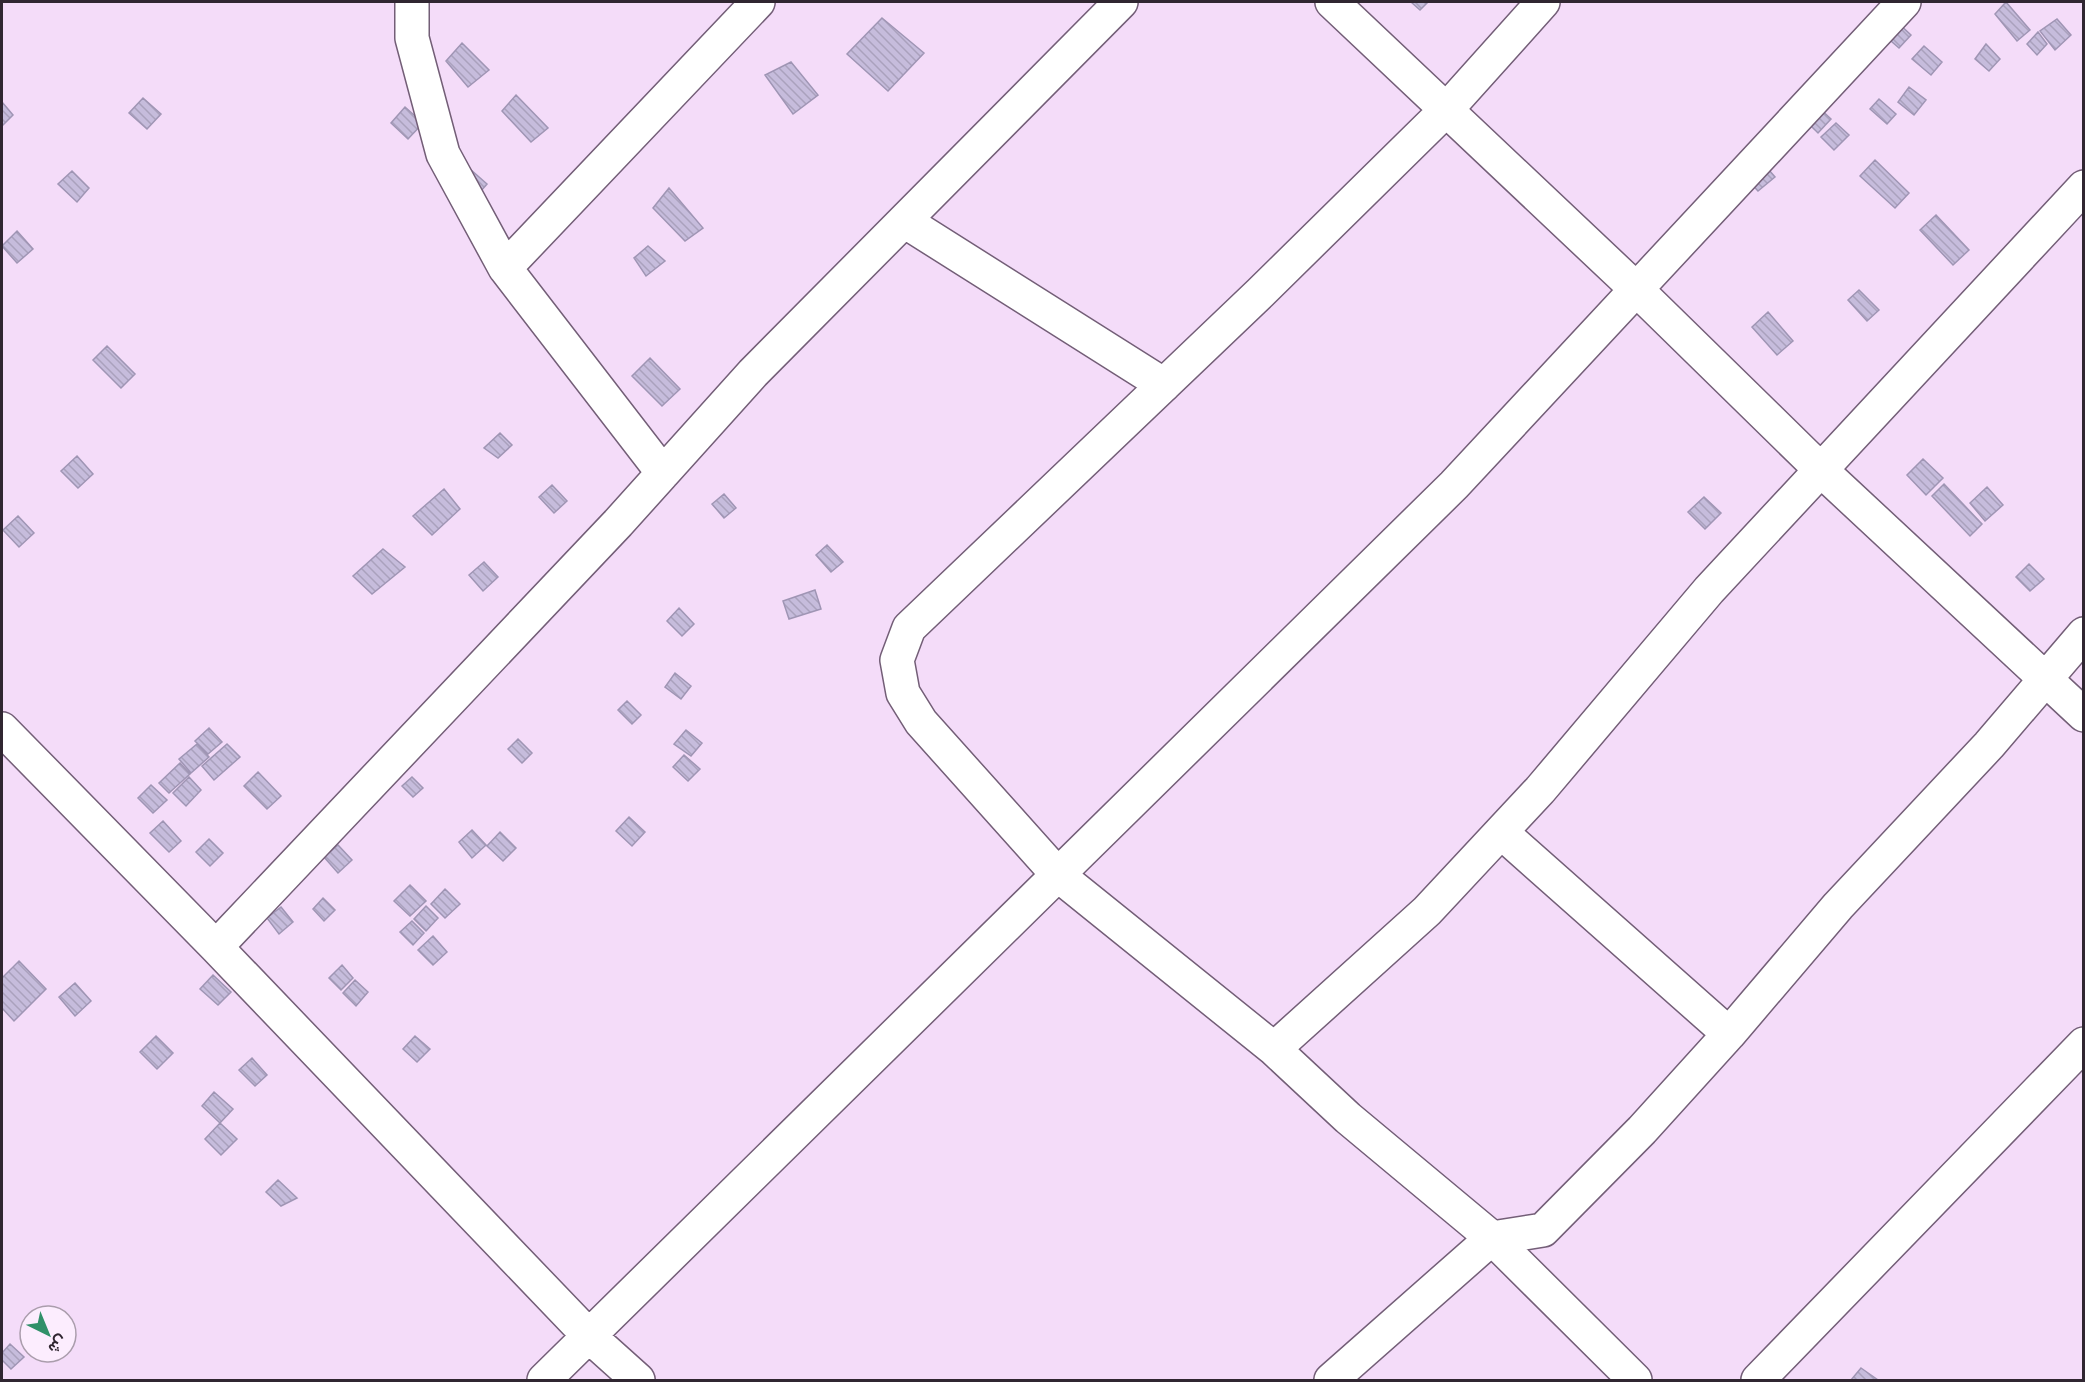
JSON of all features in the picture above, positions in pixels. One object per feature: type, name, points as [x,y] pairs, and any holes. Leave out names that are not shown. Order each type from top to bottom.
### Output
[{"type":"street","points":[[412,2],[412,38],[444,154],[505,268],[663,473]]},
{"type":"street","points":[[505,268],[758,2]]},
{"type":"street","points":[[216,946],[367,790],[663,473],[753,373],[906,222],[1121,2]]},
{"type":"street","points":[[1332,2],[1447,109],[1822,471],[2084,715]]},
{"type":"street","points":[[1543,2],[1447,109],[1164,385],[909,628],[897,660],[903,693],[921,722],[1058,875],[1274,1048],[1348,1118],[1492,1238],[1635,1380]]},
{"type":"street","points":[[544,1380],[1454,485],[1904,2]]},
{"type":"street","points":[[1274,1048],[1427,911],[1540,790],[1710,590],[2084,187]]},
{"type":"street","points":[[906,222],[1164,385]]},
{"type":"street","points":[[1331,1380],[1492,1238],[1543,1230],[1642,1130],[1729,1034],[1838,906],[1989,744],[2084,634]]},
{"type":"street","points":[[2,729],[216,946],[590,1336],[638,1380]]},
{"type":"street","points":[[1501,832],[1729,1034]]},
{"type":"street","points":[[1758,1380],[2084,1044]]},
{"type":"building","points":[[1411,2],[1428,2],[1420,10]]},
{"type":"building","points":[[2006,2],[2030,30],[2017,41],[1995,14]]},
{"type":"building","points":[[882,18],[924,53],[888,91],[847,54]]},
{"type":"building","points":[[2057,19],[2071,35],[2055,50],[2040,31]]},
{"type":"building","points":[[1896,21],[1911,35],[1899,48],[1884,35]]},
{"type":"building","points":[[2038,32],[2047,44],[2037,55],[2027,44]]},
{"type":"building","points":[[462,43],[489,70],[468,87],[446,61]]},
{"type":"building","points":[[1986,44],[2000,59],[1989,71],[1975,59]]},
{"type":"building","points":[[1924,46],[1942,62],[1931,75],[1912,59]]},
{"type":"building","points":[[791,62],[818,95],[793,114],[765,75]]},
{"type":"building","points":[[1909,87],[1926,100],[1914,115],[1898,102]]},
{"type":"building","points":[[516,95],[548,128],[531,142],[502,111]]},
{"type":"building","points":[[143,98],[161,114],[147,129],[129,113]]},
{"type":"building","points":[[1879,99],[1896,114],[1887,124],[1870,109]]},
{"type":"building","points":[[2,102],[13,115],[2,126]]},
{"type":"building","points":[[1815,104],[1831,119],[1818,133],[1802,117]]},
{"type":"building","points":[[405,107],[423,123],[408,139],[391,123]]},
{"type":"building","points":[[1836,123],[1849,135],[1834,150],[1821,137]]},
{"type":"building","points":[[1875,160],[1909,193],[1895,208],[1860,176]]},
{"type":"building","points":[[1762,162],[1775,177],[1758,191],[1745,177]]},
{"type":"building","points":[[470,169],[487,184],[473,200]]},
{"type":"building","points":[[72,171],[89,188],[77,202],[58,184]]},
{"type":"building","points":[[669,188],[703,228],[685,241],[653,208]]},
{"type":"building","points":[[1936,215],[1969,250],[1953,265],[1920,230]]},
{"type":"building","points":[[17,231],[33,249],[17,263],[2,246]]},
{"type":"building","points":[[648,246],[665,261],[646,276],[634,258]]},
{"type":"building","points":[[1859,290],[1879,310],[1867,321],[1848,300]]},
{"type":"building","points":[[1768,312],[1793,341],[1777,355],[1752,327]]},
{"type":"building","points":[[107,346],[135,374],[121,388],[93,360]]},
{"type":"building","points":[[650,358],[680,389],[662,406],[632,376]]},
{"type":"building","points":[[500,433],[512,445],[498,458],[484,448]]},
{"type":"building","points":[[77,456],[93,474],[78,488],[61,471]]},
{"type":"building","points":[[1923,459],[1943,478],[1926,495],[1907,475]]},
{"type":"building","points":[[1944,484],[1982,524],[1970,536],[1932,496]]},
{"type":"building","points":[[552,485],[567,501],[554,513],[539,497]]},
{"type":"building","points":[[1987,487],[2003,505],[1985,521],[1970,503]]},
{"type":"building","points":[[444,489],[460,509],[432,535],[413,516]]},
{"type":"building","points":[[724,494],[736,508],[724,518],[712,504]]},
{"type":"building","points":[[1704,497],[1721,513],[1705,529],[1688,512]]},
{"type":"building","points":[[18,516],[34,533],[19,547],[3,530]]},
{"type":"building","points":[[827,545],[843,562],[831,572],[816,555]]},
{"type":"building","points":[[383,549],[405,567],[372,594],[353,576]]},
{"type":"building","points":[[484,562],[498,577],[483,591],[469,575]]},
{"type":"building","points":[[2029,564],[2044,579],[2030,591],[2016,577]]},
{"type":"building","points":[[815,590],[821,609],[789,619],[783,601]]},
{"type":"building","points":[[679,608],[694,624],[682,636],[667,621]]},
{"type":"building","points":[[675,673],[691,686],[681,699],[665,687]]},
{"type":"building","points":[[627,701],[641,715],[632,724],[618,710]]},
{"type":"building","points":[[209,728],[222,742],[208,754],[195,741]]},
{"type":"building","points":[[686,730],[702,743],[691,756],[674,744]]},
{"type":"building","points":[[518,739],[532,753],[522,763],[508,749]]},
{"type":"building","points":[[197,744],[209,757],[191,773],[179,759]]},
{"type":"building","points":[[227,744],[240,757],[214,780],[202,766]]},
{"type":"building","points":[[684,755],[700,769],[688,781],[673,767]]},
{"type":"building","points":[[180,763],[190,774],[169,793],[159,783]]},
{"type":"building","points":[[258,772],[281,796],[267,809],[244,786]]},
{"type":"building","points":[[189,777],[201,790],[186,806],[173,793]]},
{"type":"building","points":[[412,777],[423,788],[413,797],[402,786]]},
{"type":"building","points":[[151,785],[167,800],[153,813],[138,798]]},
{"type":"building","points":[[629,817],[645,832],[632,846],[616,831]]},
{"type":"building","points":[[163,821],[181,841],[169,852],[150,833]]},
{"type":"building","points":[[472,830],[486,845],[472,858],[459,842]]},
{"type":"building","points":[[500,832],[516,848],[503,861],[487,846]]},
{"type":"building","points":[[209,839],[223,853],[210,866],[196,852]]},
{"type":"building","points":[[338,845],[352,860],[338,873],[324,857]]},
{"type":"building","points":[[410,885],[426,901],[410,916],[394,901]]},
{"type":"building","points":[[445,889],[460,904],[445,918],[431,904]]},
{"type":"building","points":[[323,898],[335,910],[324,921],[313,909]]},
{"type":"building","points":[[426,906],[438,918],[426,931],[414,919]]},
{"type":"building","points":[[281,907],[293,922],[279,934],[267,918]]},
{"type":"building","points":[[412,921],[424,933],[413,945],[400,932]]},
{"type":"building","points":[[433,936],[447,952],[433,965],[418,950]]},
{"type":"building","points":[[19,961],[46,989],[14,1021],[2,1008],[2,978]]},
{"type":"building","points":[[342,965],[353,978],[341,990],[329,978]]},
{"type":"building","points":[[213,975],[231,992],[218,1005],[200,989]]},
{"type":"building","points":[[355,980],[368,992],[356,1006],[343,993]]},
{"type":"building","points":[[75,983],[91,1001],[75,1016],[59,997]]},
{"type":"building","points":[[156,1036],[173,1053],[157,1069],[140,1052]]},
{"type":"building","points":[[415,1036],[430,1049],[417,1062],[403,1049]]},
{"type":"building","points":[[252,1058],[267,1075],[255,1086],[239,1070]]},
{"type":"building","points":[[214,1092],[233,1109],[220,1123],[202,1106]]},
{"type":"building","points":[[220,1123],[237,1139],[221,1155],[205,1139]]},
{"type":"building","points":[[278,1180],[297,1198],[281,1206],[266,1192]]},
{"type":"building","points":[[10,1344],[18,1351],[18,1363],[11,1369],[2,1360],[2,1353]]},
{"type":"building","points":[[1861,1368],[1878,1380],[1851,1380]]}]
